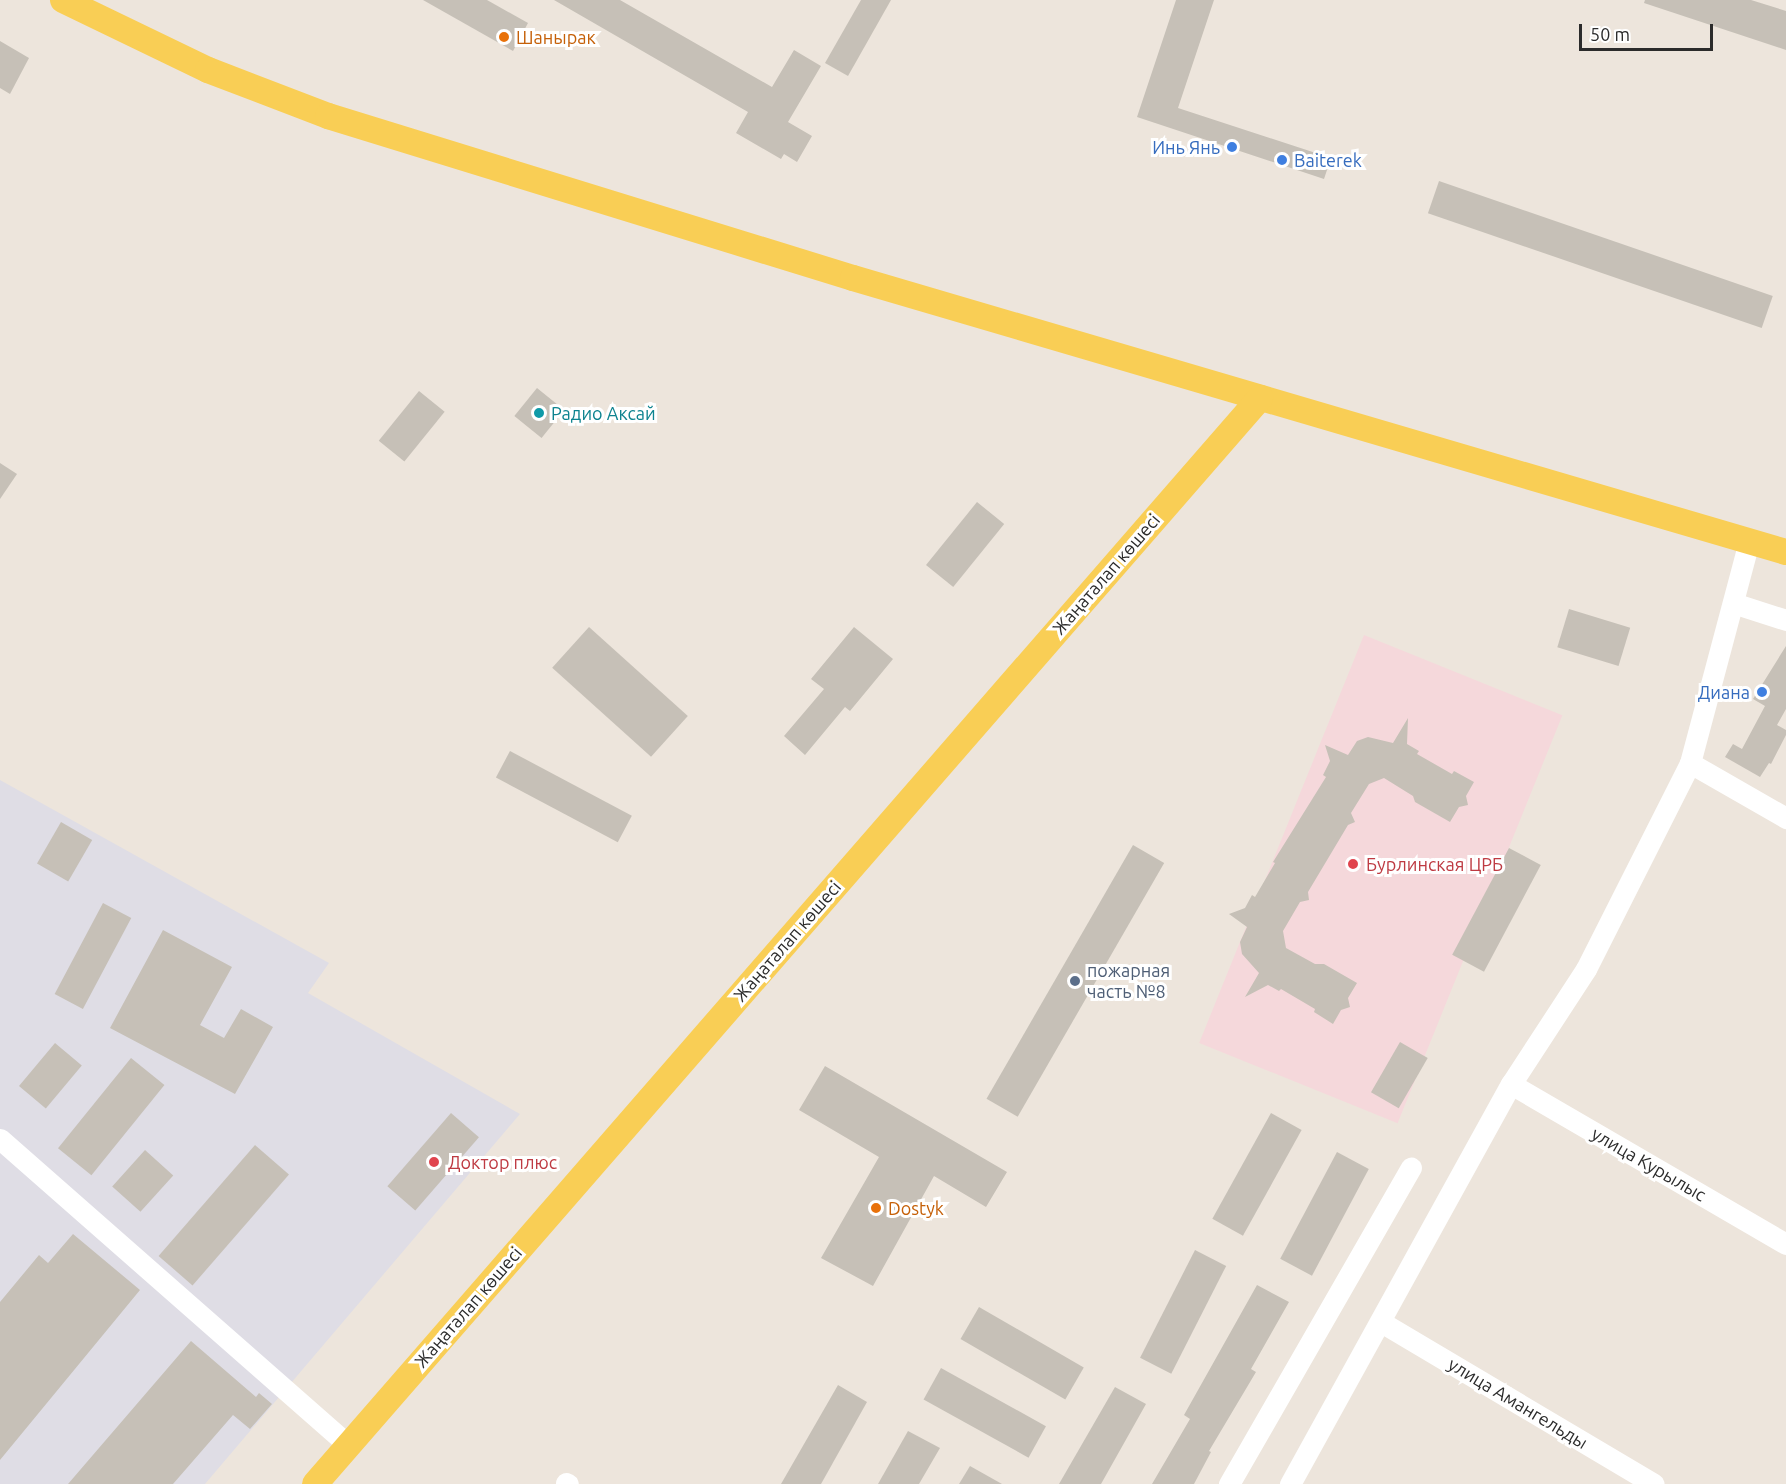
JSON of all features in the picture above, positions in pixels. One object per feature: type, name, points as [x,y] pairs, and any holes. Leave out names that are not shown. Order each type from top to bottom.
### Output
[{"type":"main road","points":[[63,0],[208,70],[328,116],[853,278],[1786,552]]},
{"type":"main road","name":"Жаңаталап көшесі","points":[[315,1484],[1260,398]]},
{"type":"street","points":[[1290,1484],[1511,1084],[1586,969],[1690,763],[1749,541]]},
{"type":"street","points":[[1733,603],[1786,620]]},
{"type":"street","points":[[1690,763],[1786,818]]},
{"type":"street","name":"улица Курылыс","points":[[1511,1084],[1786,1244]]},
{"type":"street","points":[[0,1140],[348,1444]]},
{"type":"street","points":[[1229,1484],[1411,1168]]},
{"type":"street","name":"улица Амангельды","points":[[1381,1322],[1654,1484]]},
{"type":"shaded area","name":"Бурлинская ЦРБ","points":[[1364,635],[1562,715],[1398,1123],[1199,1043]]},
{"type":"shaded area","points":[[0,780],[329,963],[308,993],[520,1114],[205,1484],[0,1484]]},
{"type":"building","name":"Шанырак","points":[[423,0],[487,0],[528,23],[513,51]]},
{"type":"building","points":[[554,0],[620,0],[772,87],[794,50],[821,66],[788,122],[812,136],[797,162],[784,154],[781,159],[736,133],[748,112]]},
{"type":"building","points":[[861,0],[891,0],[848,76],[825,63]]},
{"type":"building","points":[[1176,0],[1214,0],[1178,108],[1331,158],[1324,179],[1137,117]]},
{"type":"building","points":[[1645,0],[1751,0],[1786,11],[1786,50],[1644,3]]},
{"type":"building","points":[[0,41],[29,58],[10,94],[0,88]]},
{"type":"building","points":[[1439,181],[1773,296],[1762,328],[1428,213]]},
{"type":"building","name":"Радио Аксай","points":[[537,388],[564,410],[542,438],[514,416]]},
{"type":"building","points":[[419,391],[445,412],[404,462],[379,441]]},
{"type":"building","points":[[0,463],[17,474],[0,499]]},
{"type":"building","points":[[977,502],[1004,524],[953,587],[926,565]]},
{"type":"building","points":[[1569,609],[1630,628],[1619,666],[1557,647]]},
{"type":"building","points":[[589,627],[688,716],[651,757],[552,668]]},
{"type":"building","points":[[854,627],[893,659],[850,711],[845,707],[805,755],[784,736],[824,689],[811,679]]},
{"type":"building","points":[[1786,646],[1786,709],[1777,725],[1786,730],[1786,735],[1771,764],[1769,763],[1760,777],[1725,757],[1733,744],[1742,749],[1765,706],[1753,699]]},
{"type":"building","points":[[1408,718],[1407,744],[1419,751],[1417,754],[1452,774],[1454,771],[1474,782],[1466,796],[1468,805],[1459,807],[1450,822],[1415,802],[1413,796],[1384,778],[1369,784],[1351,813],[1355,822],[1348,825],[1308,892],[1309,900],[1300,902],[1283,931],[1286,948],[1315,964],[1324,964],[1357,983],[1348,998],[1350,1007],[1341,1010],[1333,1024],[1314,1012],[1315,1009],[1281,989],[1279,991],[1268,985],[1245,997],[1259,973],[1242,954],[1240,942],[1247,927],[1229,914],[1245,908],[1252,895],[1255,897],[1275,863],[1273,862],[1326,777],[1323,775],[1330,761],[1325,745],[1348,755],[1357,741],[1368,737],[1393,743]]},
{"type":"building","points":[[510,751],[632,816],[618,842],[496,777]]},
{"type":"building","points":[[61,822],[92,840],[68,882],[37,864]]},
{"type":"building","name":"пожарная часть №8","points":[[1133,845],[1164,863],[1018,1117],[987,1099]]},
{"type":"building","points":[[1509,848],[1541,865],[1484,972],[1452,955]]},
{"type":"building","points":[[103,903],[131,918],[83,1009],[55,994]]},
{"type":"building","points":[[163,930],[232,967],[200,1025],[224,1038],[241,1009],[273,1027],[235,1094],[110,1028]]},
{"type":"building","points":[[1400,1042],[1428,1058],[1399,1108],[1371,1092]]},
{"type":"building","points":[[55,1043],[82,1065],[46,1108],[19,1086]]},
{"type":"building","points":[[131,1058],[164,1085],[91,1175],[58,1148]]},
{"type":"building","points":[[825,1066],[1007,1172],[986,1207],[934,1176],[873,1286],[821,1258],[879,1157],[799,1110]]},
{"type":"building","name":"Доктор плюс","points":[[451,1113],[479,1137],[415,1210],[387,1186]]},
{"type":"building","points":[[1271,1113],[1302,1130],[1243,1236],[1212,1219]]},
{"type":"building","points":[[255,1145],[289,1175],[193,1285],[159,1256]]},
{"type":"building","points":[[145,1150],[173,1175],[140,1212],[112,1186]]},
{"type":"building","points":[[1337,1152],[1369,1169],[1312,1276],[1280,1259]]},
{"type":"building","points":[[73,1234],[140,1290],[0,1460],[0,1302],[39,1255],[48,1263]]},
{"type":"building","points":[[1195,1250],[1226,1266],[1171,1374],[1140,1358]]},
{"type":"building","points":[[1257,1285],[1289,1302],[1251,1369],[1256,1372],[1209,1451],[1211,1452],[1194,1484],[1152,1484],[1190,1419],[1184,1415]]},
{"type":"building","points":[[979,1307],[1084,1368],[1065,1400],[960,1339]]},
{"type":"building","points":[[191,1341],[256,1397],[259,1393],[272,1404],[250,1429],[233,1415],[173,1484],[68,1484]]},
{"type":"building","points":[[941,1368],[1046,1426],[1029,1458],[924,1399]]},
{"type":"building","points":[[838,1385],[867,1402],[821,1484],[781,1484]]},
{"type":"building","points":[[1115,1387],[1146,1404],[1101,1484],[1059,1484]]},
{"type":"building","points":[[908,1431],[940,1448],[919,1484],[878,1484]]},
{"type":"building","points":[[970,1466],[1002,1484],[959,1484]]},
{"type":"place","name":"Шанырак","points":[[504,37]]},
{"type":"place","name":"Инь Янь","points":[[1232,147]]},
{"type":"place","name":"Baiterek","points":[[1282,160]]},
{"type":"place","name":"Радио Аксай","points":[[539,413]]},
{"type":"place","name":"Диана","points":[[1762,692]]},
{"type":"place","name":"Бурлинская ЦРБ","points":[[1353,864]]},
{"type":"place","name":"пожарная часть №8","points":[[1075,981]]},
{"type":"place","name":"Доктор плюс","points":[[434,1162]]},
{"type":"place","name":"Dostyk","points":[[876,1208]]}]
